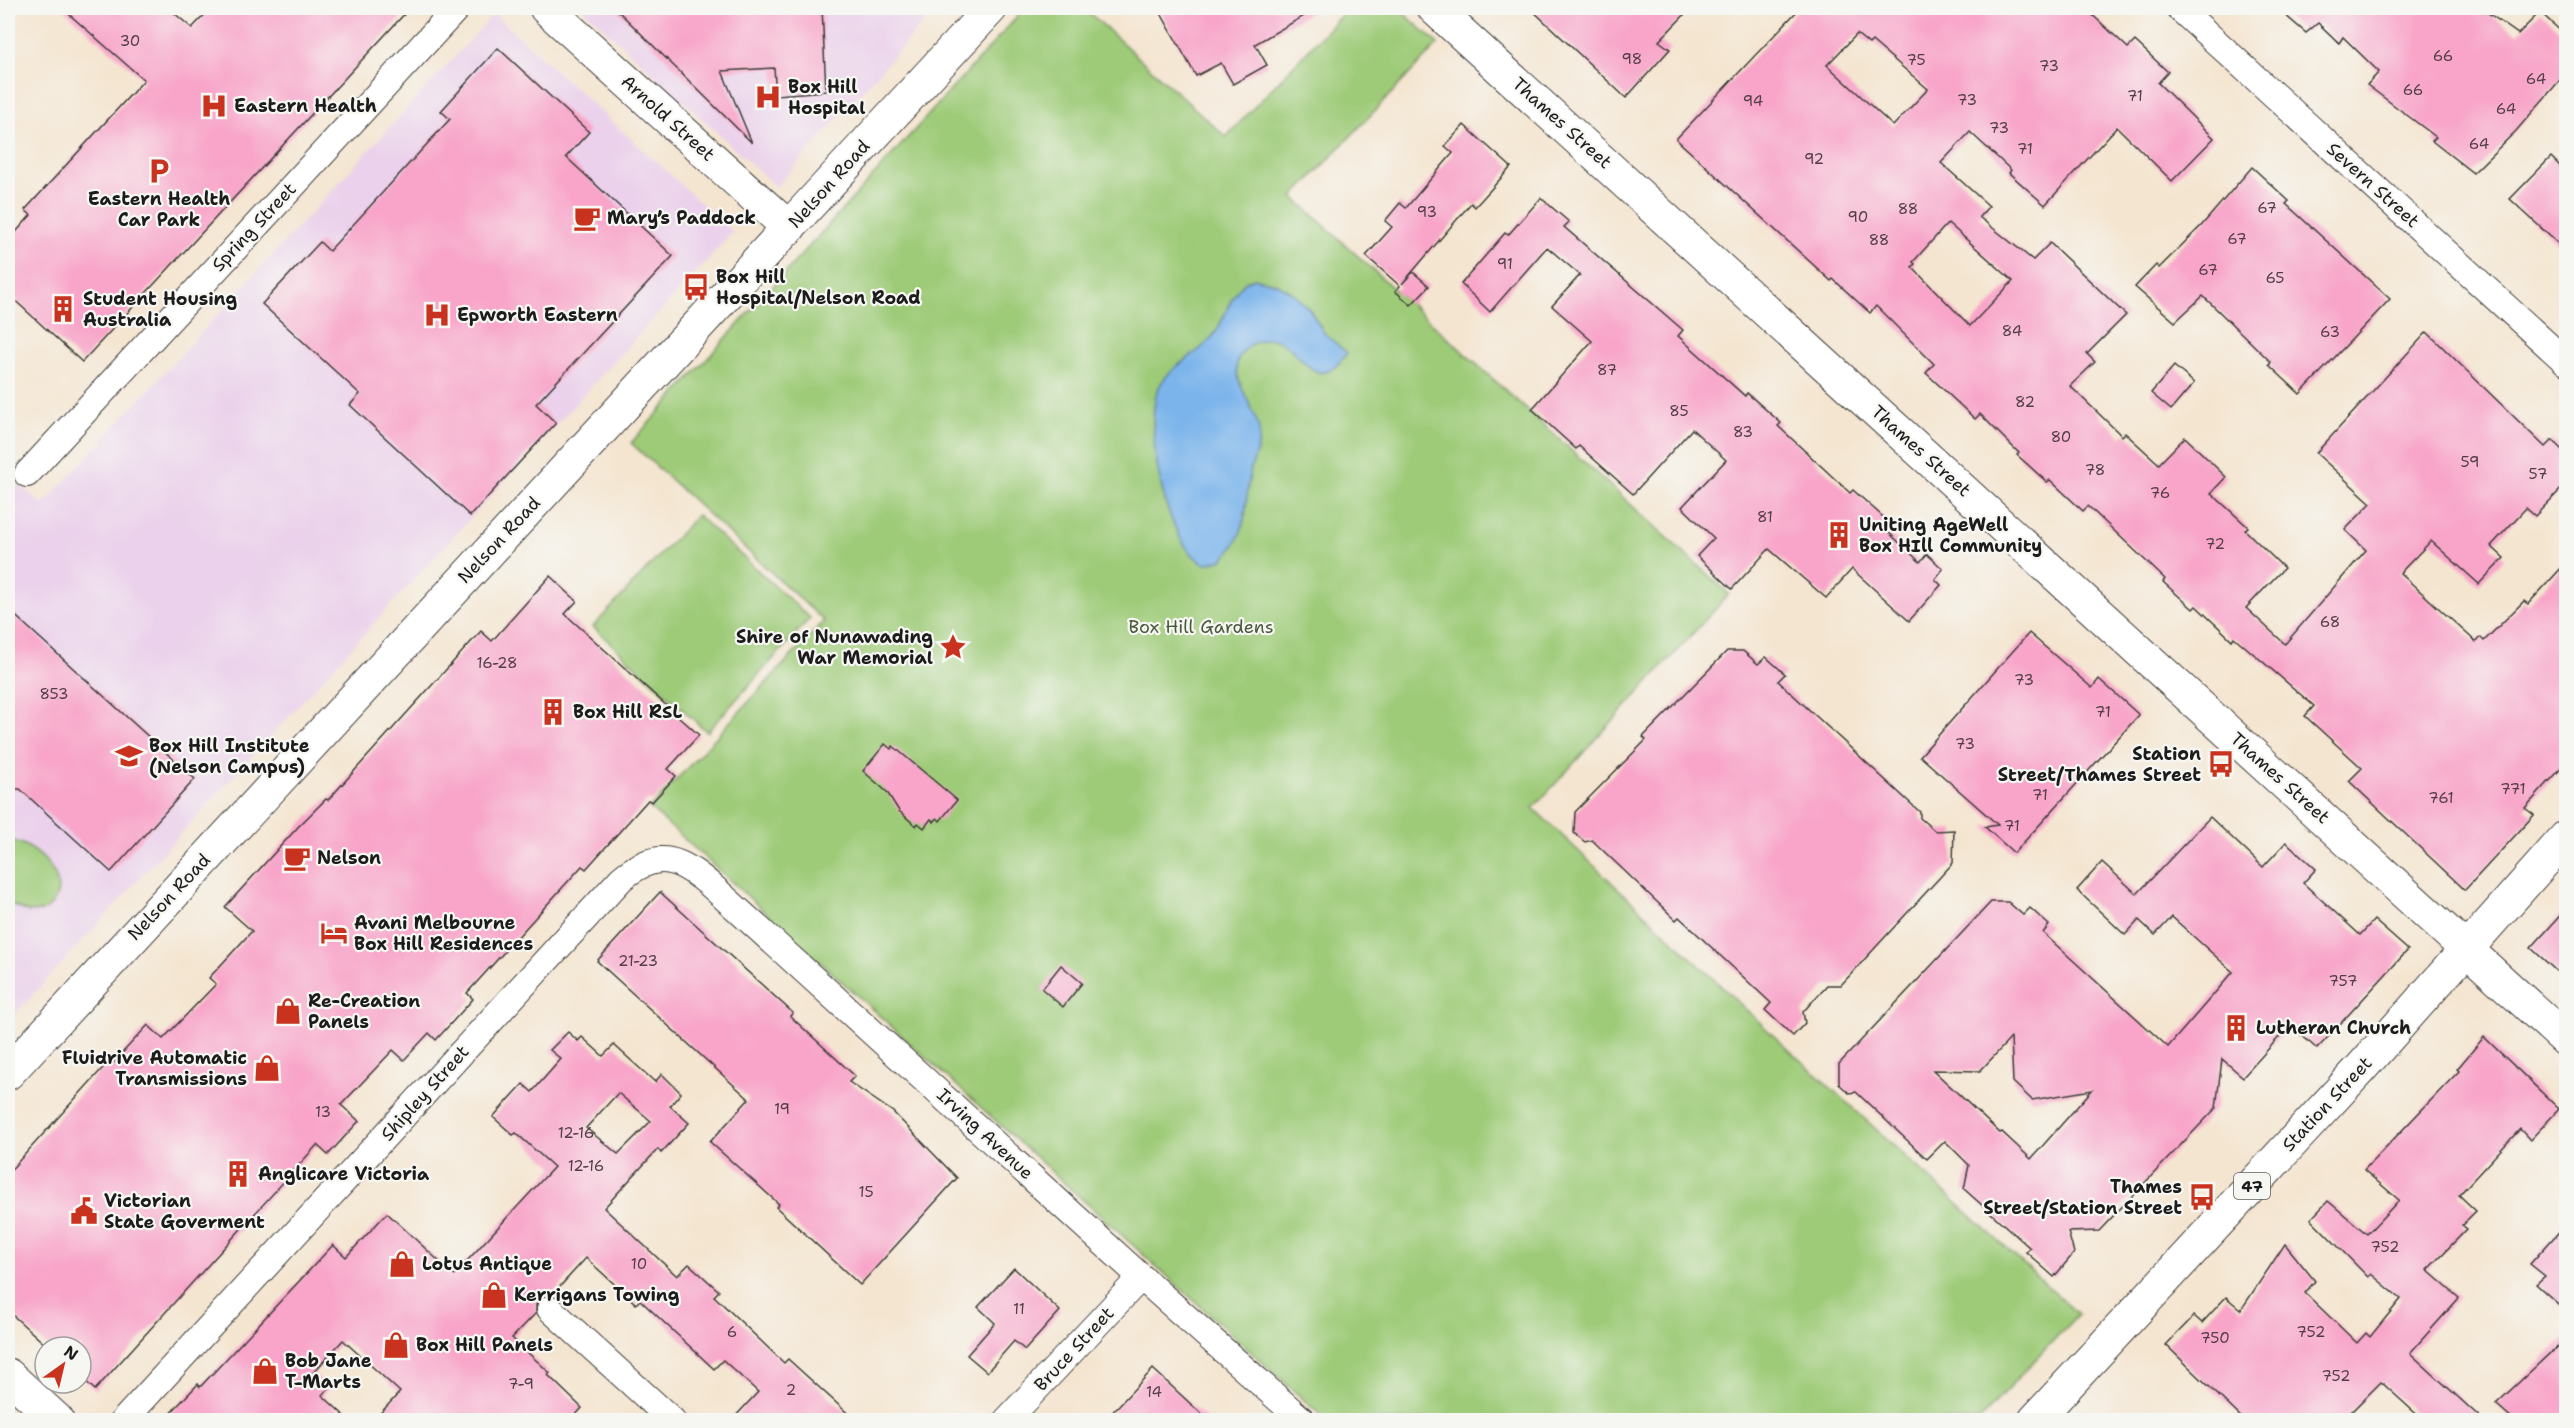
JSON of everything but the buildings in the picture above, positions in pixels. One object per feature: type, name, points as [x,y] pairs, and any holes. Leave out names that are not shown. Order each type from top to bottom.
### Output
[{"type":"main road","name":"Arnold Street","points":[[546,8],[789,228]]},
{"type":"main road","name":"Nelson Road","points":[[8,1073],[991,8]]},
{"type":"main road","name":"Thames Street","points":[[1434,8],[2566,1040]]},
{"type":"main road","name":"Station Street","points":[[2035,1420],[2354,1076],[2566,837]]},
{"type":"main road","points":[[8,1375],[57,1420]]},
{"type":"street","name":"Spring Street","points":[[27,474],[457,8]]},
{"type":"street","name":"Severn Street","points":[[2179,8],[2566,362]]},
{"type":"street","name":"Irving Avenue","points":[[662,859],[684,865],[715,889],[1141,1277],[1302,1420]]},
{"type":"street","name":"Shipley Street","points":[[124,1420],[621,879],[640,865],[662,859]]},
{"type":"street","name":"Bruce Street","points":[[1007,1420],[1141,1277]]},
{"type":"street","points":[[550,1309],[672,1420]]},
{"type":"shaded area","name":"Box Hill Hospital","points":[[582,8],[937,8],[776,187]]},
{"type":"shaded area","name":"Epworth Eastern","points":[[494,14],[733,232],[8,1022],[8,473],[43,505]]},
{"type":"green space","name":"Box Hill Gardens","points":[[1016,8],[1084,8],[1226,137],[1348,8],[1398,8],[1438,44],[1293,197],[1729,594],[1533,808],[1775,1037],[2078,1314],[1979,1420],[1326,1420],[650,808],[824,621],[631,443],[1017,17]]},
{"type":"green space","points":[[697,515],[810,618],[707,732],[593,627]]},
{"type":"green space","points":[[8,840],[31,849],[51,868],[58,890],[54,901],[44,911],[28,912],[8,903]]},
{"type":"water","points":[[1254,278],[1278,284],[1295,295],[1310,310],[1324,333],[1347,353],[1334,368],[1323,372],[1314,370],[1286,345],[1275,340],[1255,342],[1240,356],[1237,372],[1257,420],[1258,445],[1251,469],[1245,516],[1238,537],[1223,559],[1206,564],[1192,554],[1179,536],[1169,511],[1156,455],[1153,428],[1154,404],[1164,379],[1209,341],[1235,294],[1246,282]]},
{"type":"tram line","points":[[8,1415],[13,1420]]},
{"type":"place","name":"Box Hill Hospital","points":[[768,97]]},
{"type":"place","name":"Eastern Health","points":[[214,106]]},
{"type":"place","name":"Eastern Health Car Park","points":[[159,171]]},
{"type":"place","name":"Mary’s Paddock","points":[[587,218]]},
{"type":"place","name":"Box Hill Hospital/Nelson Road","points":[[696,287]]},
{"type":"place","name":"Student Housing Australia","points":[[63,309]]},
{"type":"place","name":"Epworth Eastern","points":[[437,315]]},
{"type":"place","name":"Uniting AgeWell Box HIll Community","points":[[1839,535]]},
{"type":"place","name":"Shire of Nunawading War Memorial","points":[[953,647]]},
{"type":"place","name":"Box Hill RSL","points":[[553,712]]},
{"type":"place","name":"Box Hill Institute (Nelson Campus)","points":[[129,756]]},
{"type":"place","name":"Station Street/Thames Street","points":[[2221,764]]},
{"type":"place","name":"Nelson","points":[[297,858]]},
{"type":"place","name":"Avani Melbourne Box Hill Residences","points":[[334,933]]},
{"type":"place","name":"Re-Creation Panels","points":[[288,1011]]},
{"type":"place","name":"Lutheran Church","points":[[2236,1028]]},
{"type":"place","name":"Fluidrive Automatic Transmissions","points":[[267,1068]]},
{"type":"place","name":"Anglicare Victoria","points":[[238,1174]]},
{"type":"place","name":"Thames Street/Station Street","points":[[2202,1197]]},
{"type":"place","name":"Victorian State Goverment","points":[[84,1211]]},
{"type":"place","name":"Lotus Antique","points":[[402,1264]]},
{"type":"place","name":"Kerrigans Towing","points":[[494,1295]]},
{"type":"place","name":"Box Hill Panels","points":[[396,1345]]},
{"type":"place","name":"Bob Jane T-Marts","points":[[265,1371]]}]
